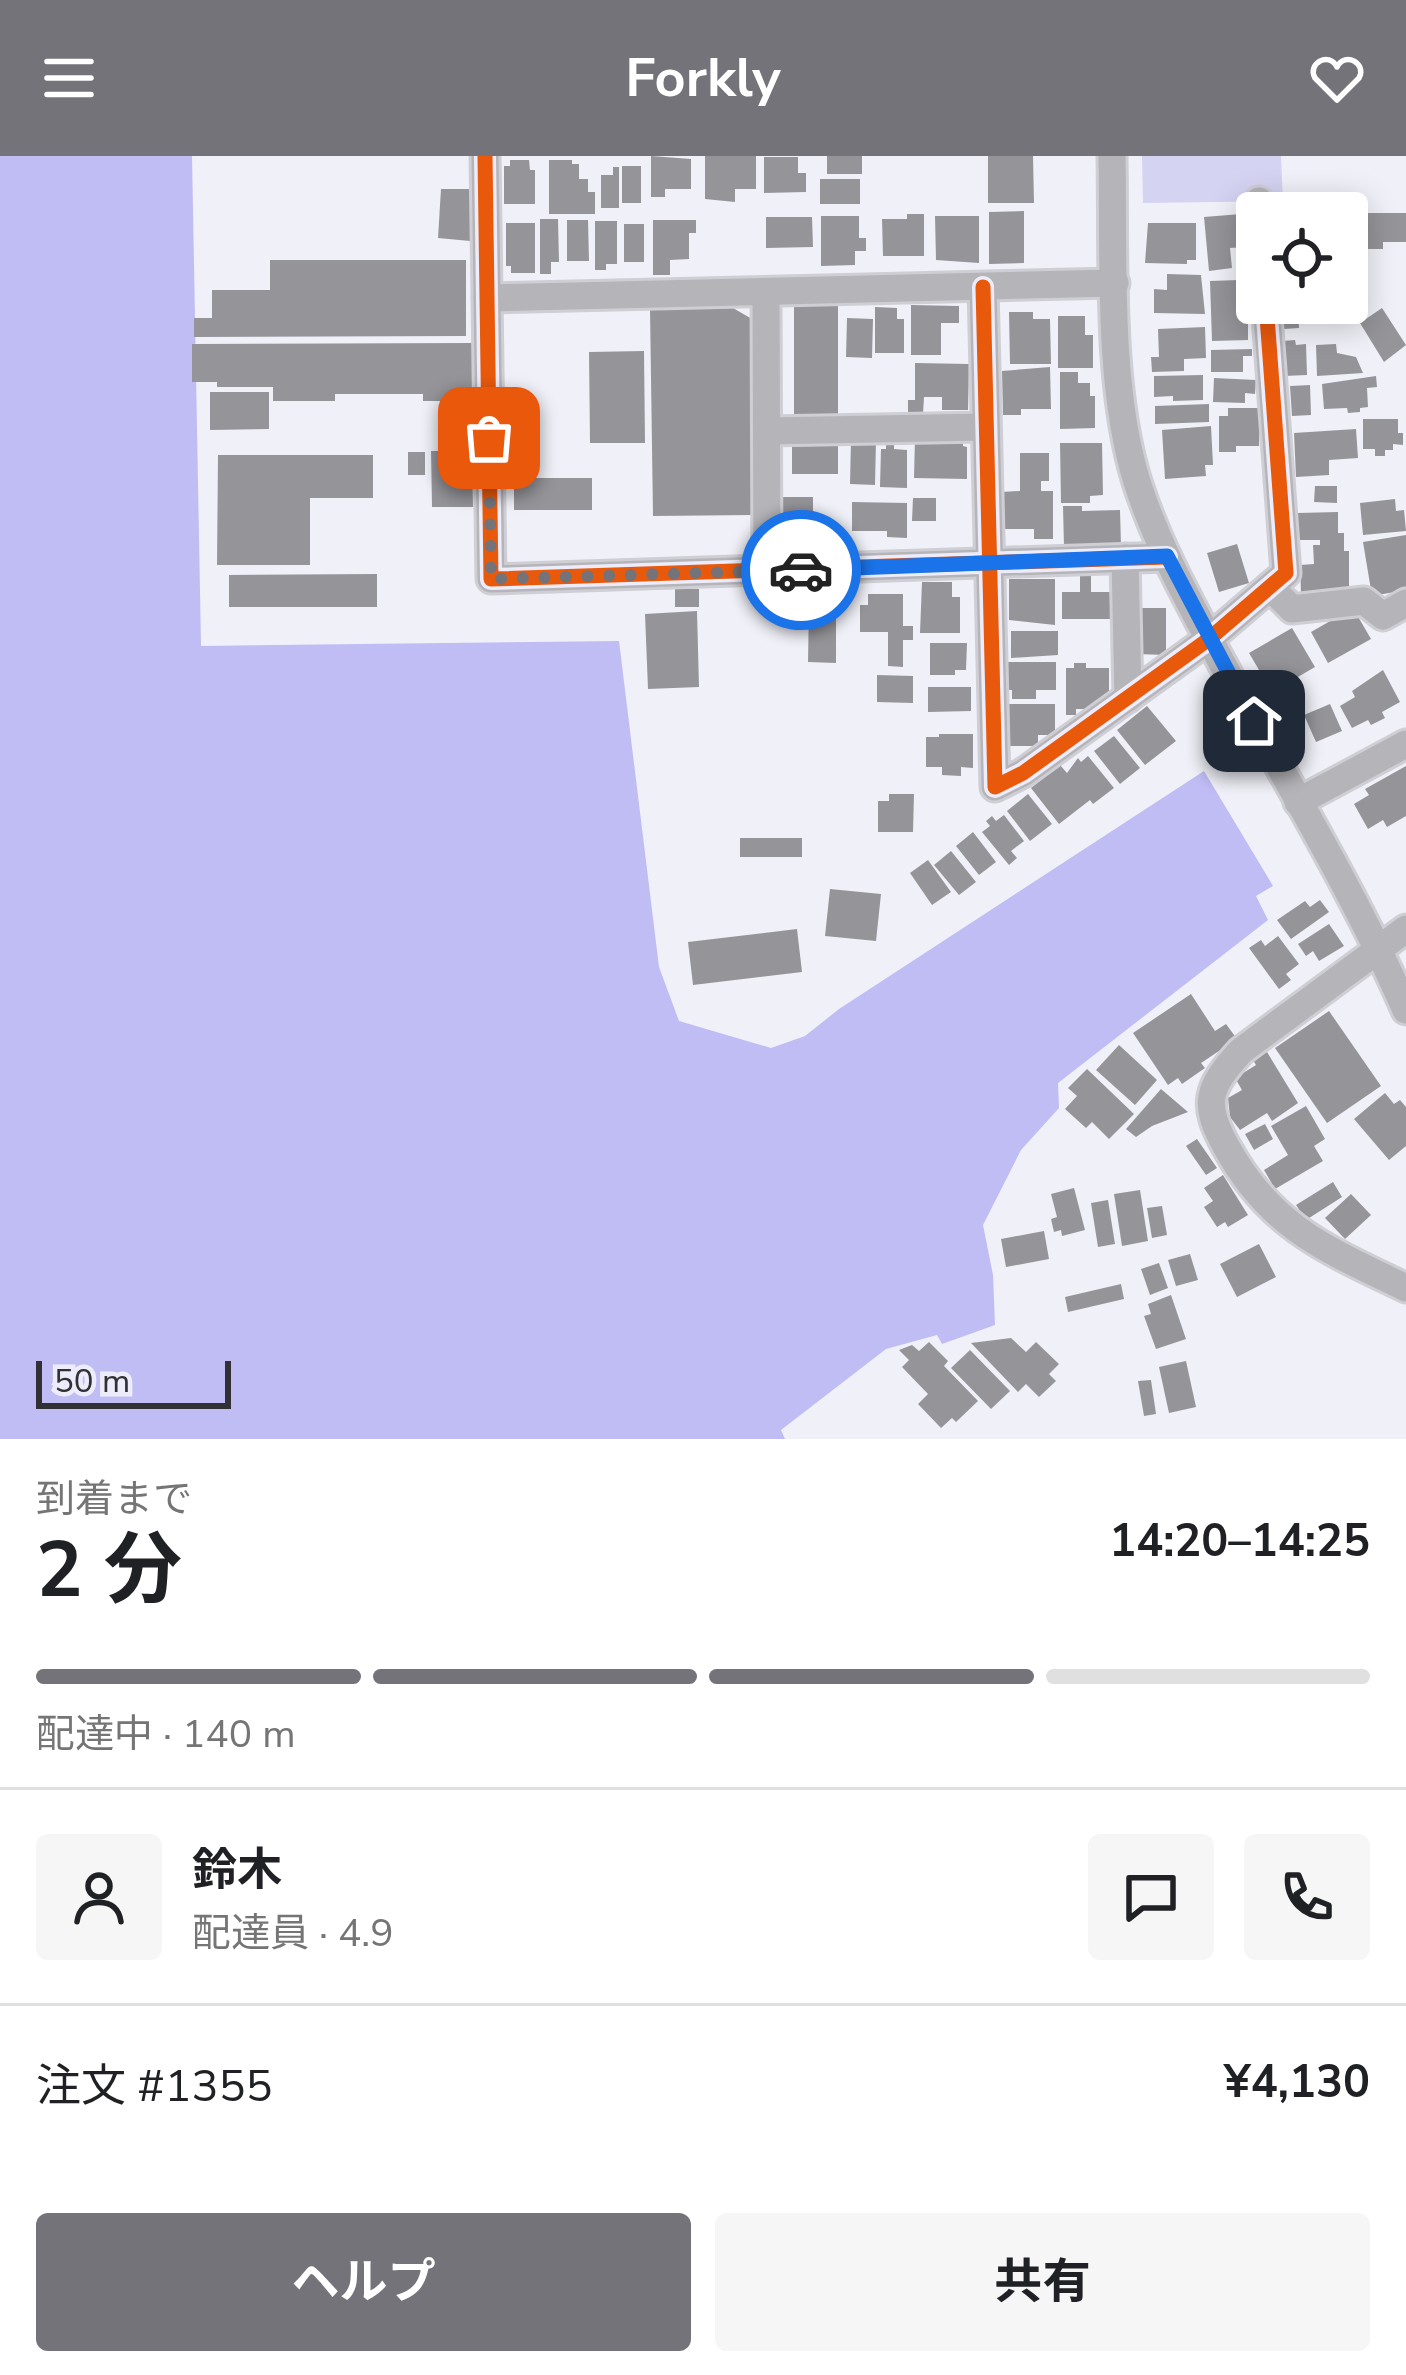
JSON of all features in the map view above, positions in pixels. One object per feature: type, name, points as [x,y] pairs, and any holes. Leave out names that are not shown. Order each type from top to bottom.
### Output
[{"type":"street","points":[[485,156],[491,579],[1167,556]]},
{"type":"street","points":[[1112,156],[1122,422],[1138,483],[1167,556],[1209,640],[1378,948],[1406,1010]]},
{"type":"street","points":[[487,298],[1115,284]]},
{"type":"street","points":[[983,287],[995,787],[1023,773],[1209,640],[1286,573],[1268,324]]},
{"type":"street","points":[[766,293],[767,571]]},
{"type":"street","points":[[767,430],[985,427]]},
{"type":"street","points":[[1125,558],[1128,698]]},
{"type":"street","points":[[1270,588],[1292,609],[1364,601],[1383,616],[1406,603]]},
{"type":"street","points":[[1298,802],[1406,744]]},
{"type":"street","points":[[1406,928],[1241,1051],[1224,1069],[1210,1096],[1211,1119],[1247,1184],[1295,1232],[1406,1288]]},
{"type":"shaded area","points":[[0,156],[192,156],[201,646],[619,641],[659,967],[679,1021],[771,1048],[805,1036],[839,1009],[1204,771],[1273,886],[1256,896],[1268,920],[1058,1083],[1059,1108],[1021,1150],[983,1225],[993,1275],[995,1325],[942,1344],[937,1335],[886,1349],[781,1430],[785,1439],[0,1439]]},
{"type":"shaded area","points":[[1142,156],[1281,156],[1283,192],[1236,192],[1236,202],[1143,203]]},
{"type":"building","points":[[651,156],[691,159],[691,189],[665,189],[665,197],[651,197]]},
{"type":"building","points":[[705,156],[756,156],[756,189],[735,189],[735,202],[705,199]]},
{"type":"building","points":[[827,156],[862,156],[862,174],[827,174]]},
{"type":"building","points":[[988,156],[1033,156],[1034,203],[988,203]]},
{"type":"building","points":[[764,157],[798,157],[798,173],[806,173],[806,192],[764,193]]},
{"type":"building","points":[[510,160],[529,160],[530,170],[535,170],[535,204],[504,204],[504,166],[510,166]]},
{"type":"building","points":[[549,160],[579,164],[579,179],[588,179],[588,192],[595,192],[595,214],[549,214]]},
{"type":"building","points":[[622,166],[641,166],[641,203],[622,203]]},
{"type":"building","points":[[613,167],[619,167],[619,208],[601,208],[601,175],[613,175]]},
{"type":"building","points":[[820,179],[860,179],[860,204],[820,204]]},
{"type":"building","points":[[441,189],[470,189],[470,241],[438,238]]},
{"type":"building","points":[[1024,211],[1024,263],[989,264],[989,212]]},
{"type":"building","points":[[1368,213],[1406,213],[1406,242],[1383,242],[1383,249],[1368,249]]},
{"type":"building","points":[[907,214],[924,214],[924,256],[883,256],[882,219],[907,219]]},
{"type":"building","points":[[1236,214],[1232,268],[1209,271],[1204,217]]},
{"type":"building","points":[[821,216],[859,216],[859,238],[866,238],[866,251],[855,251],[855,265],[821,266]]},
{"type":"building","points":[[935,216],[979,216],[979,263],[936,260]]},
{"type":"building","points":[[766,217],[812,217],[813,247],[766,248]]},
{"type":"building","points":[[540,219],[558,219],[559,262],[551,262],[551,274],[540,274]]},
{"type":"building","points":[[567,220],[588,220],[589,261],[567,261]]},
{"type":"building","points":[[653,220],[696,220],[696,233],[689,233],[689,259],[670,260],[670,275],[653,275]]},
{"type":"building","points":[[595,221],[617,221],[617,264],[606,264],[606,270],[595,270]]},
{"type":"building","points":[[506,223],[535,223],[535,273],[511,273],[511,266],[506,266]]},
{"type":"building","points":[[1148,223],[1196,223],[1196,260],[1145,263]]},
{"type":"building","points":[[624,224],[644,224],[644,262],[624,262]]},
{"type":"building","points":[[270,260],[466,260],[466,336],[194,337],[194,318],[212,318],[212,290],[270,290]]},
{"type":"building","points":[[1167,274],[1201,275],[1205,314],[1154,313],[1154,289],[1167,290]]},
{"type":"building","points":[[1236,280],[1236,324],[1248,324],[1248,340],[1212,341],[1210,281]]},
{"type":"building","points":[[911,305],[959,306],[959,323],[941,323],[941,355],[911,355]]},
{"type":"building","points":[[794,306],[838,306],[838,418],[794,418]]},
{"type":"building","points":[[875,307],[897,308],[897,319],[904,319],[904,353],[875,353]]},
{"type":"building","points":[[650,308],[733,308],[752,319],[753,515],[653,516]]},
{"type":"building","points":[[1382,308],[1406,345],[1384,362],[1361,324],[1368,324],[1368,318]]},
{"type":"building","points":[[1009,312],[1033,312],[1033,319],[1050,319],[1051,364],[1010,364]]},
{"type":"building","points":[[1058,316],[1085,316],[1085,335],[1093,335],[1093,368],[1058,368]]},
{"type":"building","points":[[847,318],[873,319],[872,358],[846,357]]},
{"type":"building","points":[[1205,327],[1206,358],[1184,359],[1184,371],[1152,372],[1151,357],[1159,357],[1158,329]]},
{"type":"building","points":[[1295,340],[1296,345],[1306,344],[1307,375],[1284,376],[1282,341]]},
{"type":"building","points":[[474,343],[474,401],[423,401],[423,394],[335,394],[335,401],[273,401],[273,387],[192,382],[192,344]]},
{"type":"building","points":[[1336,344],[1337,353],[1356,357],[1363,373],[1317,376],[1316,345]]},
{"type":"building","points":[[1252,349],[1252,356],[1243,356],[1243,372],[1211,372],[1211,350]]},
{"type":"building","points":[[644,351],[645,443],[590,443],[589,352]]},
{"type":"building","points":[[915,363],[969,364],[968,410],[942,410],[942,397],[924,397],[923,414],[908,414],[908,400],[915,400]]},
{"type":"building","points":[[1050,367],[1051,409],[1021,409],[1021,415],[1003,415],[1002,371]]},
{"type":"building","points":[[1060,372],[1078,372],[1078,383],[1090,383],[1095,428],[1060,429]]},
{"type":"building","points":[[1203,375],[1203,400],[1154,397],[1154,376]]},
{"type":"building","points":[[1376,376],[1377,387],[1367,388],[1368,407],[1348,413],[1347,408],[1324,409],[1322,384]]},
{"type":"building","points":[[1214,378],[1256,380],[1255,394],[1245,393],[1245,403],[1213,402]]},
{"type":"building","points":[[1310,385],[1311,415],[1292,416],[1290,386]]},
{"type":"building","points":[[210,392],[269,392],[269,429],[210,430]]},
{"type":"building","points":[[1209,404],[1209,422],[1155,424],[1155,406]]},
{"type":"building","points":[[1228,408],[1260,408],[1259,446],[1219,452],[1219,416],[1228,416]]},
{"type":"building","points":[[1363,419],[1398,419],[1403,445],[1393,444],[1385,456],[1375,456],[1375,449],[1363,449]]},
{"type":"building","points":[[1211,426],[1213,465],[1205,465],[1206,476],[1165,479],[1162,430]]},
{"type":"building","points":[[1356,429],[1358,458],[1329,460],[1329,475],[1296,477],[1294,433]]},
{"type":"building","points":[[915,438],[963,439],[967,479],[914,478]]},
{"type":"building","points":[[886,439],[894,440],[894,449],[907,450],[907,488],[880,487],[881,449],[886,449]]},
{"type":"building","points":[[851,440],[876,441],[875,485],[850,484]]},
{"type":"building","points":[[792,441],[838,441],[838,474],[792,474]]},
{"type":"building","points":[[1060,443],[1102,443],[1103,495],[1090,496],[1090,503],[1061,503]]},
{"type":"building","points":[[431,451],[472,451],[473,507],[432,507]]},
{"type":"building","points":[[408,452],[425,452],[425,475],[408,475]]},
{"type":"building","points":[[1020,453],[1049,453],[1049,481],[1041,481],[1041,491],[1053,491],[1053,539],[1034,539],[1034,529],[1001,529],[1001,492],[1020,491]]},
{"type":"building","points":[[218,455],[373,455],[373,498],[310,498],[310,565],[217,565]]},
{"type":"building","points":[[514,478],[592,478],[592,510],[514,510]]},
{"type":"building","points":[[1315,486],[1337,486],[1337,503],[1314,502]]},
{"type":"building","points":[[783,497],[813,497],[813,536],[783,536]]},
{"type":"building","points":[[913,498],[936,498],[936,521],[912,521]]},
{"type":"building","points":[[1395,499],[1396,511],[1404,510],[1406,531],[1363,535],[1360,503]]},
{"type":"building","points":[[852,502],[907,503],[907,538],[887,537],[887,531],[852,531]]},
{"type":"building","points":[[1063,506],[1082,506],[1082,511],[1120,510],[1121,546],[1064,547]]},
{"type":"building","points":[[1338,512],[1338,533],[1344,533],[1344,551],[1349,551],[1349,592],[1301,592],[1300,565],[1314,564],[1313,545],[1320,545],[1320,540],[1298,540],[1298,513]]},
{"type":"building","points":[[1406,535],[1406,590],[1372,596],[1363,542]]},
{"type":"building","points":[[1237,544],[1249,583],[1219,592],[1207,553]]},
{"type":"building","points":[[377,574],[377,607],[229,607],[229,575]]},
{"type":"building","points":[[1080,576],[1091,576],[1091,592],[1112,592],[1112,619],[1062,619],[1062,592],[1080,592]]},
{"type":"building","points":[[1009,579],[1055,579],[1055,625],[1009,620]]},
{"type":"building","points":[[922,582],[952,582],[952,597],[960,597],[960,633],[920,633]]},
{"type":"building","points":[[675,588],[699,589],[699,607],[675,607]]},
{"type":"building","points":[[868,594],[903,594],[903,626],[913,626],[913,640],[903,640],[903,667],[888,666],[888,632],[860,632],[860,605],[868,605]]},
{"type":"building","points":[[809,602],[836,602],[836,663],[808,662]]},
{"type":"building","points":[[1138,608],[1166,608],[1166,655],[1137,654]]},
{"type":"building","points":[[1353,608],[1371,639],[1328,663],[1311,632]]},
{"type":"building","points":[[697,611],[699,687],[648,689],[645,614]]},
{"type":"building","points":[[1292,628],[1315,667],[1272,692],[1249,653]]},
{"type":"building","points":[[1011,631],[1058,631],[1058,655],[1011,658]]},
{"type":"building","points":[[930,643],[967,643],[966,670],[930,675]]},
{"type":"building","points":[[1005,662],[1056,662],[1056,690],[1036,690],[1036,699],[1012,699],[1012,690],[1005,690]]},
{"type":"building","points":[[1074,663],[1109,668],[1109,695],[1092,709],[1066,715],[1066,668],[1074,668]]},
{"type":"building","points":[[1383,670],[1400,702],[1382,712],[1385,718],[1352,728],[1340,706],[1355,697],[1352,691]]},
{"type":"building","points":[[877,675],[913,676],[913,703],[877,702]]},
{"type":"building","points":[[928,687],[971,687],[971,711],[928,712]]},
{"type":"building","points":[[1007,704],[1055,704],[1055,735],[1038,735],[1038,746],[1007,746]]},
{"type":"building","points":[[1330,704],[1342,731],[1316,742],[1304,715]]},
{"type":"building","points":[[1147,706],[1176,741],[1145,765],[1117,730]]},
{"type":"building","points":[[973,734],[973,768],[961,767],[961,776],[942,775],[942,767],[926,767],[926,737]]},
{"type":"building","points":[[1114,736],[1140,768],[1120,784],[1094,751]]},
{"type":"building","points":[[1088,756],[1114,788],[1059,824],[1031,788],[1060,765],[1067,773],[1078,758],[1081,762]]},
{"type":"building","points":[[1406,766],[1406,816],[1387,827],[1383,820],[1368,829],[1354,804],[1369,795],[1365,789]]},
{"type":"building","points":[[889,794],[914,794],[913,832],[878,832],[878,801],[889,801]]},
{"type":"building","points":[[1028,794],[1052,824],[1030,841],[1007,811]]},
{"type":"building","points":[[1004,815],[1024,841],[1011,851],[1017,858],[1009,865],[982,832],[990,826],[986,821],[992,816],[996,821]]},
{"type":"building","points":[[973,832],[996,862],[979,875],[956,846]]},
{"type":"building","points":[[740,838],[802,838],[802,857],[740,857]]},
{"type":"building","points":[[951,851],[976,882],[959,895],[934,865]]},
{"type":"building","points":[[928,860],[951,892],[932,905],[910,873]]},
{"type":"building","points":[[830,889],[881,894],[876,941],[825,936]]},
{"type":"building","points":[[1320,900],[1329,912],[1291,939],[1277,920],[1305,901],[1310,907]]},
{"type":"building","points":[[1329,924],[1344,946],[1319,961],[1313,951],[1306,956],[1298,944]]},
{"type":"building","points":[[797,929],[802,972],[693,985],[688,942]]},
{"type":"building","points":[[1278,936],[1299,964],[1286,974],[1291,980],[1279,989],[1249,948],[1261,940],[1265,946]]},
{"type":"building","points":[[1191,994],[1215,1031],[1226,1024],[1237,1039],[1201,1063],[1205,1068],[1182,1084],[1178,1078],[1168,1085],[1133,1033]]},
{"type":"building","points":[[1329,1011],[1381,1086],[1327,1123],[1275,1048]]},
{"type":"building","points":[[1119,1045],[1157,1080],[1135,1105],[1096,1070]]},
{"type":"building","points":[[1267,1052],[1298,1103],[1272,1121],[1267,1113],[1240,1130],[1230,1117],[1228,1098],[1242,1090],[1235,1078]]},
{"type":"building","points":[[1087,1069],[1134,1114],[1109,1139],[1092,1122],[1086,1128],[1065,1109],[1077,1096],[1068,1088]]},
{"type":"building","points":[[1161,1089],[1188,1112],[1136,1137],[1126,1129]]},
{"type":"building","points":[[1385,1093],[1394,1104],[1400,1100],[1406,1107],[1406,1146],[1389,1160],[1354,1119]]},
{"type":"building","points":[[1306,1106],[1325,1139],[1314,1146],[1323,1161],[1275,1189],[1264,1170],[1288,1155],[1271,1126]]},
{"type":"building","points":[[1265,1124],[1273,1139],[1254,1150],[1245,1134]]},
{"type":"building","points":[[1197,1139],[1217,1168],[1206,1175],[1186,1146]]},
{"type":"building","points":[[1223,1175],[1248,1215],[1228,1227],[1225,1222],[1217,1227],[1204,1207],[1213,1201],[1204,1188]]},
{"type":"building","points":[[1333,1182],[1342,1197],[1306,1220],[1296,1205]]},
{"type":"building","points":[[1074,1188],[1085,1230],[1062,1236],[1061,1230],[1054,1232],[1051,1219],[1057,1217],[1051,1194]]},
{"type":"building","points":[[1140,1190],[1148,1241],[1122,1246],[1114,1194]]},
{"type":"building","points":[[1351,1194],[1371,1215],[1345,1239],[1325,1218]]},
{"type":"building","points":[[1108,1200],[1115,1244],[1098,1247],[1091,1203]]},
{"type":"building","points":[[1162,1206],[1167,1235],[1152,1238],[1147,1208]]},
{"type":"building","points":[[1044,1231],[1049,1259],[1006,1267],[1001,1239]]},
{"type":"building","points":[[1259,1244],[1276,1277],[1237,1297],[1220,1264]]},
{"type":"building","points":[[1190,1254],[1198,1280],[1176,1286],[1168,1260]]},
{"type":"building","points":[[1159,1263],[1168,1288],[1150,1295],[1141,1269]]},
{"type":"building","points":[[1121,1284],[1124,1299],[1068,1312],[1065,1297]]},
{"type":"building","points":[[1171,1295],[1186,1339],[1156,1349],[1144,1316],[1151,1314],[1148,1304]]},
{"type":"building","points":[[1011,1338],[1026,1352],[1036,1342],[1059,1364],[1049,1374],[1056,1381],[1039,1397],[1026,1384],[1018,1392],[971,1343]]},
{"type":"building","points":[[929,1342],[948,1361],[944,1366],[978,1401],[956,1422],[952,1418],[941,1428],[918,1404],[928,1394],[902,1367],[909,1360],[899,1350],[912,1345],[919,1351]]},
{"type":"building","points":[[970,1350],[1010,1391],[991,1409],[951,1368]]},
{"type":"building","points":[[1186,1361],[1196,1407],[1169,1413],[1159,1367]]},
{"type":"building","points":[[1151,1380],[1156,1414],[1144,1416],[1138,1381]]},
{"type":"cycle path","points":[[485,156],[491,579],[1167,557]]},
{"type":"cycle path","points":[[983,287],[995,787],[1023,773],[1209,639],[1286,573],[1268,324]]},
{"type":"way so far","points":[[489,438],[491,579],[801,570]]},
{"type":"route","points":[[801,570],[1167,556],[1254,721]]}]
